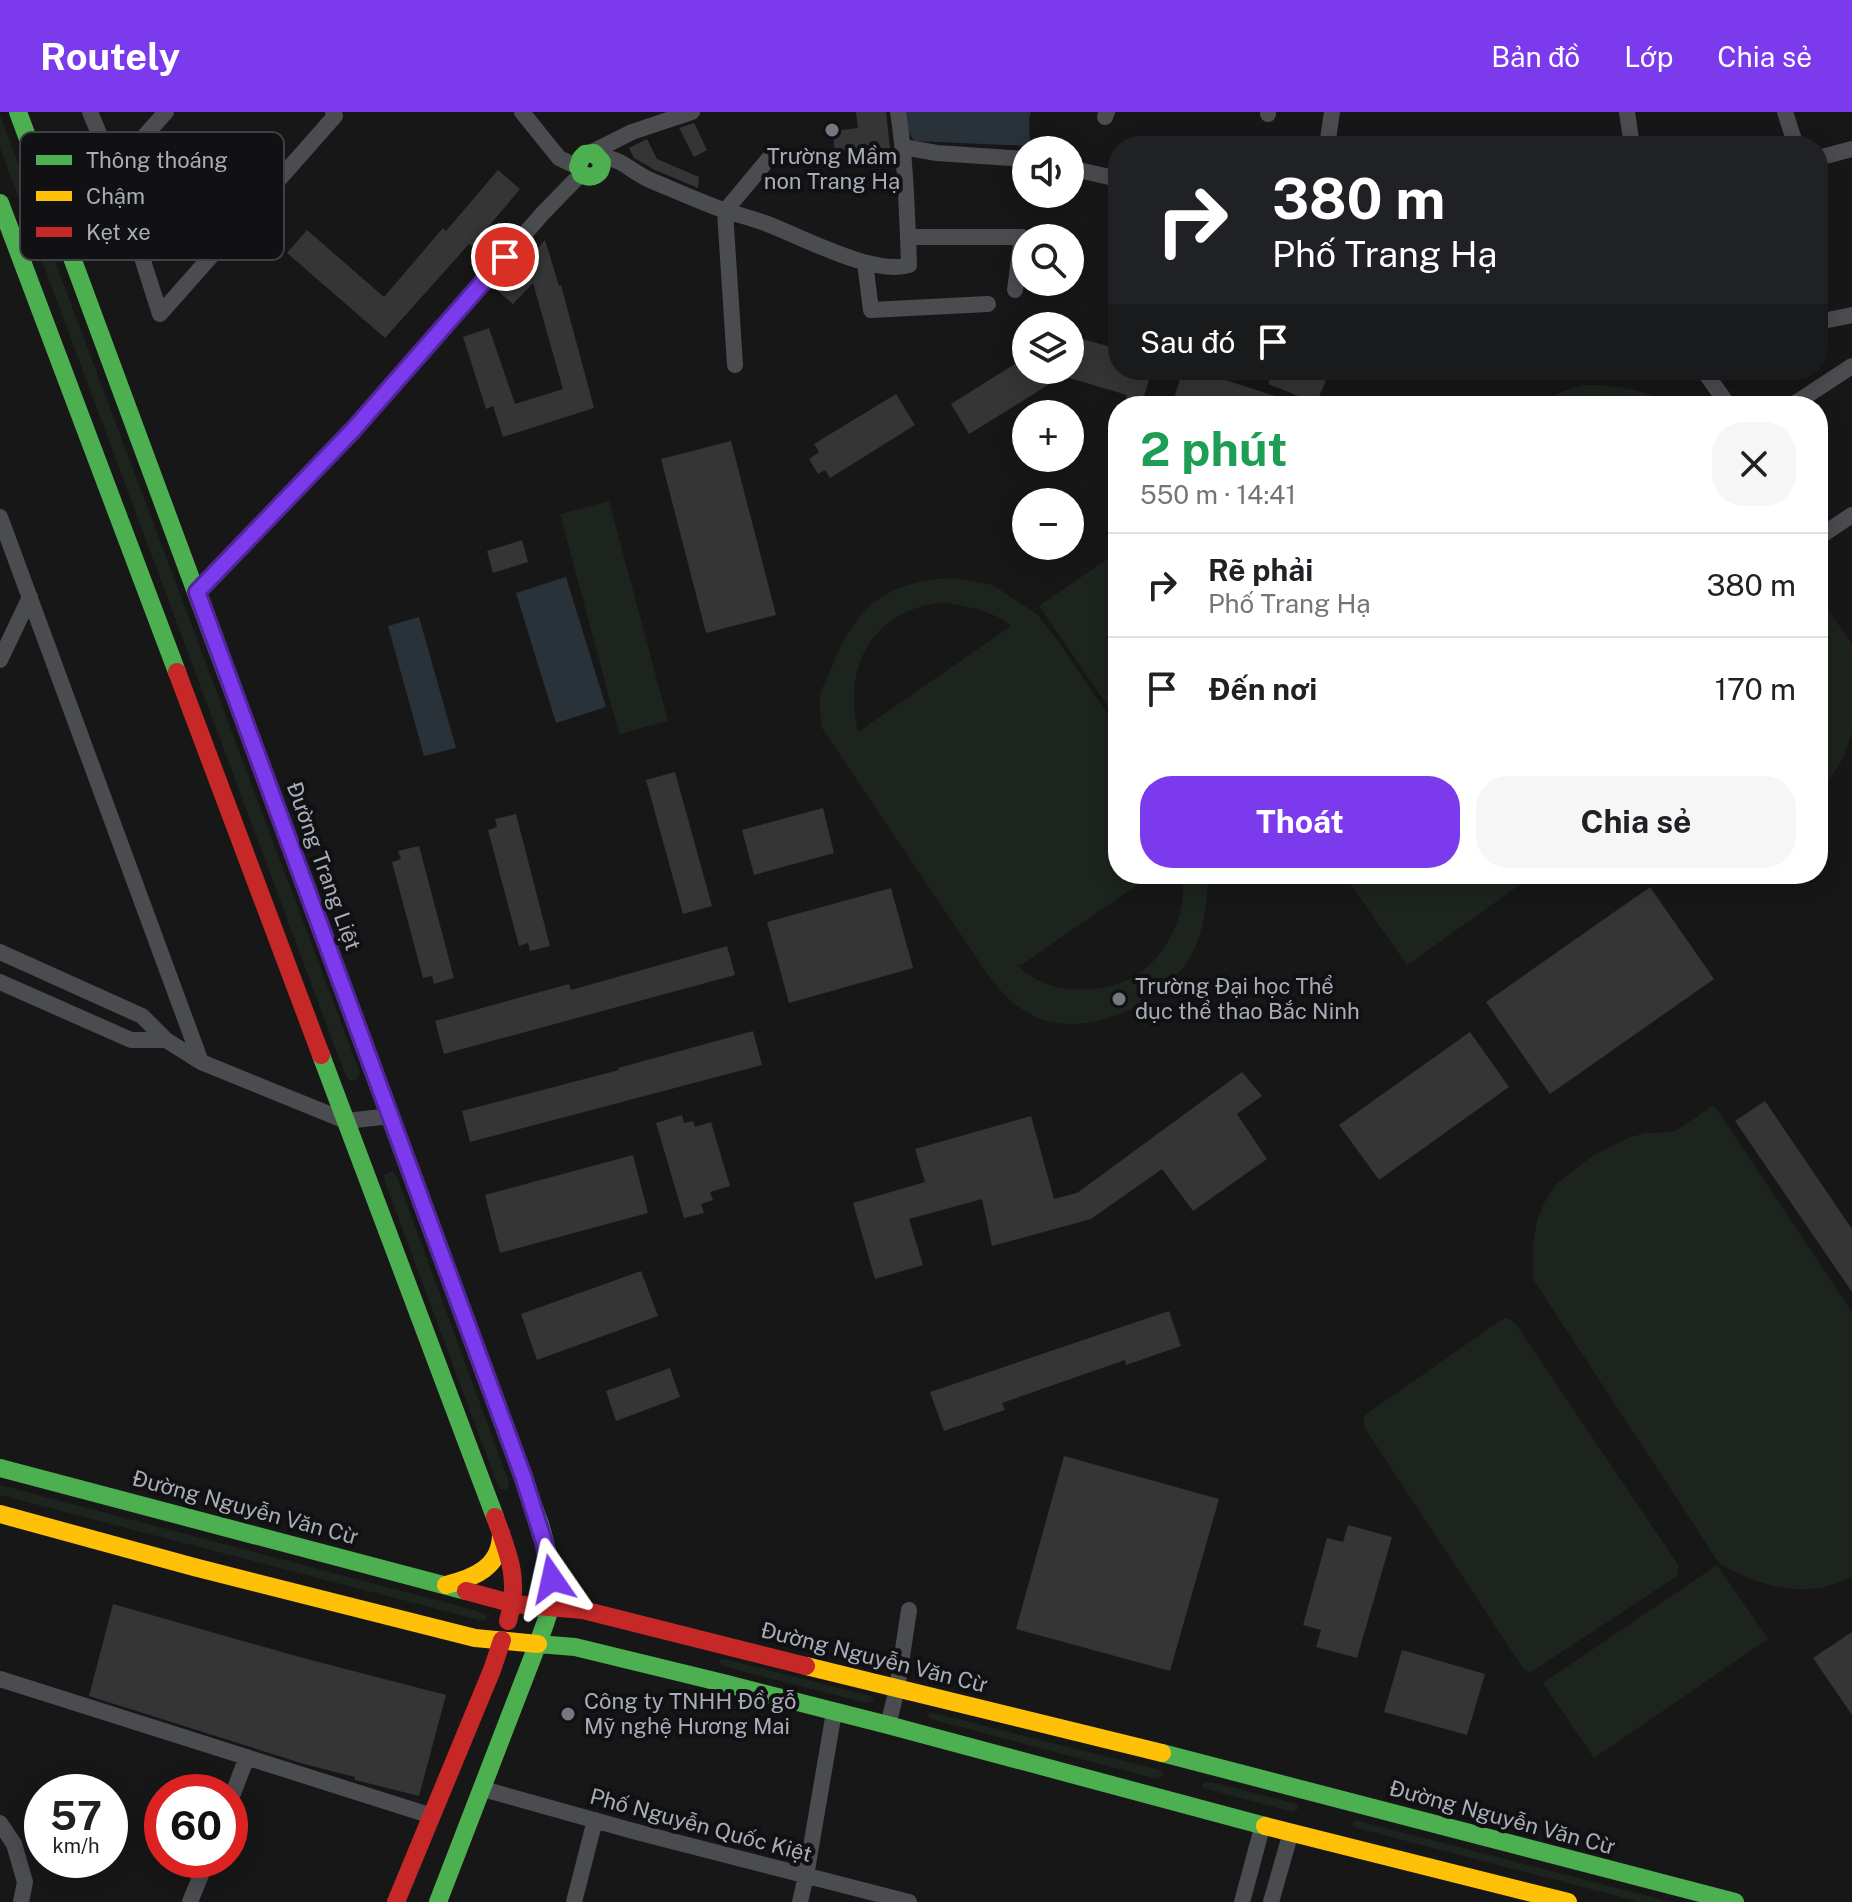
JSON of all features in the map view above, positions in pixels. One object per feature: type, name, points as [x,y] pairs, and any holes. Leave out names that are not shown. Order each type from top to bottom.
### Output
[{"type":"main road","name":"Đường Trang Liệt","points":[[18,112],[25,132]]},
{"type":"main road","points":[[0,203],[20,256]]},
{"type":"main road","points":[[21,260],[514,1567],[514,1604],[492,1670],[396,1902]]},
{"type":"main road","name":"Đường Trang Liệt","points":[[72,260],[523,1476],[551,1573],[550,1608],[538,1643],[438,1902]]},
{"type":"main road","name":"Đường Nguyễn Văn Cừ","points":[[0,1468],[486,1598],[514,1604],[583,1610],[897,1689],[1192,1782],[1325,1819],[1568,1902]]},
{"type":"main road","name":"Đường Nguyễn Văn Cừ","points":[[0,1514],[477,1639],[575,1647],[888,1725],[1192,1782],[1263,1824],[1291,1832],[1325,1819],[1735,1902]]},
{"type":"main road","points":[[446,1585],[471,1578],[494,1561],[503,1543],[501,1534]]},
{"type":"street","points":[[90,112],[98,132]]},
{"type":"street","points":[[148,132],[166,112]]},
{"type":"street","points":[[284,174],[335,116],[333,112]]},
{"type":"street","points":[[522,112],[559,158],[587,163],[611,158],[641,176],[725,211],[766,223],[865,263],[898,268],[909,265],[903,147],[898,112]]},
{"type":"street","points":[[197,592],[353,430],[587,163],[632,132],[692,112]]},
{"type":"street","points":[[1328,136],[1332,112]]},
{"type":"street","points":[[1627,112],[1631,136]]},
{"type":"street","points":[[1785,112],[1793,136]]},
{"type":"street","points":[[903,147],[937,153],[1012,158]]},
{"type":"street","points":[[1828,155],[1852,149]]},
{"type":"street","points":[[735,365],[725,211],[770,157]]},
{"type":"street","points":[[1084,171],[1108,177]]},
{"type":"street","points":[[908,237],[1012,237]]},
{"type":"street","points":[[143,260],[160,314],[208,260]]},
{"type":"street","points":[[865,263],[871,310],[988,304]]},
{"type":"street","points":[[1828,312],[1852,308]]},
{"type":"street","points":[[1828,320],[1852,315]]},
{"type":"street","points":[[1806,396],[1852,366]]},
{"type":"street","points":[[1828,530],[1852,515]]},
{"type":"street","points":[[0,517],[201,1062]]},
{"type":"street","points":[[0,660],[30,597]]},
{"type":"street","points":[[0,952],[142,1016],[166,1040],[201,1062],[346,1121],[391,1116]]},
{"type":"street","points":[[0,982],[131,1040],[166,1040]]},
{"type":"street","points":[[888,1725],[909,1610]]},
{"type":"street","points":[[0,1679],[432,1816]]},
{"type":"street","points":[[800,1902],[834,1712]]},
{"type":"street","points":[[240,1774],[247,1757]]},
{"type":"street","name":"Phố Nguyễn Quốc Kiệt","points":[[483,1789],[909,1902]]},
{"type":"street","points":[[574,1902],[595,1820]]},
{"type":"street","points":[[0,1823],[14,1844],[25,1882],[21,1902]]},
{"type":"street","points":[[1242,1902],[1263,1824]]},
{"type":"street","points":[[1271,1902],[1291,1832]]},
{"type":"street","points":[[190,1902],[200,1878]]},
{"type":"shaded area","points":[[905,112],[1031,112],[1030,136],[1012,136],[1012,145],[914,141],[907,129]]},
{"type":"shaded area","points":[[0,115],[20,168],[20,202],[0,148]]},
{"type":"shaded area","points":[[42,260],[54,260],[360,1073],[356,1080],[346,1076]]},
{"type":"shaded area","points":[[1582,385],[1606,385],[1655,396],[1554,396]]},
{"type":"shaded area","points":[[609,501],[668,721],[619,734],[560,514]]},
{"type":"shaded area","points":[[1108,559],[1108,706],[1039,606]]},
{"type":"shaded area","points":[[566,577],[606,707],[556,723],[516,593]]},
{"type":"shaded area","points":[[953,578],[993,585],[1038,615],[1108,714],[1108,884],[1138,884],[1021,965],[1016,964],[1029,975],[1060,988],[1094,989],[1127,980],[1154,961],[1173,932],[1179,916],[1183,884],[1208,884],[1205,914],[1193,952],[1181,970],[1146,1001],[1102,1020],[1079,1024],[1057,1023],[1036,1017],[1008,998],[986,972],[822,728],[821,693],[854,624],[879,599],[911,584]],"holes":[[[941,602],[987,612],[1011,626],[858,732],[854,708],[859,664],[880,630],[896,617],[917,608]]]},
{"type":"shaded area","points":[[1828,609],[1852,644],[1852,732],[1835,772],[1828,780]]},
{"type":"shaded area","points":[[419,617],[456,748],[424,756],[388,626]]},
{"type":"shaded area","points":[[1351,884],[1521,884],[1407,965]]},
{"type":"shaded area","points":[[1714,1105],[1852,1312],[1852,1576],[1836,1584],[1819,1588],[1784,1588],[1750,1579],[1719,1563],[1533,1279],[1533,1242],[1537,1221],[1556,1184],[1595,1154],[1631,1137],[1674,1132]]},
{"type":"shaded area","points":[[392,1171],[397,1177],[509,1482],[505,1490],[500,1489],[497,1483],[386,1185],[384,1175]]},
{"type":"shaded area","points":[[1507,1318],[1515,1323],[1679,1566],[1677,1576],[1528,1672],[1366,1430],[1363,1420],[1365,1415]]},
{"type":"shaded area","points":[[0,1485],[470,1609],[486,1614],[487,1618],[483,1621],[0,1495]]},
{"type":"shaded area","points":[[1717,1565],[1768,1639],[1594,1758],[1543,1683]]},
{"type":"shaded area","points":[[719,1660],[871,1696],[874,1701],[866,1703],[722,1666]]},
{"type":"shaded area","points":[[930,1712],[1160,1770],[1164,1775],[1157,1779],[934,1720],[927,1716]]},
{"type":"shaded area","points":[[1211,1782],[1297,1804],[1298,1809],[1292,1812],[1203,1788],[1204,1783]]},
{"type":"shaded area","points":[[1354,1821],[1671,1902],[1640,1902],[1356,1828],[1352,1825]]},
{"type":"building","points":[[856,112],[886,112],[890,148],[835,154],[833,131],[858,128]]},
{"type":"building","points":[[694,123],[707,150],[694,157],[679,128]]},
{"type":"building","points":[[647,139],[657,159],[699,177],[698,188],[634,158],[629,148]]},
{"type":"building","points":[[498,170],[520,189],[472,246],[469,244],[385,338],[287,253],[307,230],[384,297]]},
{"type":"building","points":[[545,240],[561,285],[594,408],[503,437],[493,406],[486,409],[463,337],[489,328],[515,404],[563,389],[533,283],[513,304],[498,291]]},
{"type":"building","points":[[1084,339],[1108,346],[1108,380],[1149,380],[1144,396],[1127,395],[1084,382]]},
{"type":"building","points":[[1012,366],[1012,384],[1050,384],[1024,400],[1012,400],[1012,407],[969,434],[951,404]]},
{"type":"building","points":[[1180,380],[1225,380],[1275,396],[1175,396]]},
{"type":"building","points":[[1270,380],[1326,381],[1319,396],[1298,396],[1268,384]]},
{"type":"building","points":[[896,394],[915,425],[830,478],[825,470],[818,474],[809,459],[819,452],[814,444]]},
{"type":"building","points":[[731,441],[776,615],[706,633],[661,459]]},
{"type":"building","points":[[522,540],[528,562],[493,573],[487,551]]},
{"type":"building","points":[[675,772],[712,906],[683,914],[646,780]]},
{"type":"building","points":[[823,808],[834,853],[754,875],[742,830]]},
{"type":"building","points":[[516,814],[550,946],[530,951],[528,943],[519,946],[488,830],[497,827],[495,819]]},
{"type":"building","points":[[419,846],[454,978],[434,984],[432,976],[423,978],[392,862],[401,859],[398,851]]},
{"type":"building","points":[[1650,887],[1714,979],[1550,1094],[1486,1002]]},
{"type":"building","points":[[891,888],[913,968],[789,1003],[767,922]]},
{"type":"building","points":[[727,946],[735,975],[444,1054],[435,1021],[569,984],[571,990]]},
{"type":"building","points":[[753,1031],[762,1065],[470,1142],[462,1111]]},
{"type":"building","points":[[1470,1032],[1509,1087],[1379,1180],[1339,1125]]},
{"type":"building","points":[[1242,1072],[1262,1096],[1237,1114],[1267,1159],[1193,1211],[1162,1169],[1091,1219],[992,1246],[982,1199],[909,1219],[923,1265],[875,1279],[853,1203],[925,1182],[915,1149],[1031,1116],[1054,1199],[1077,1193]]},
{"type":"building","points":[[1765,1101],[1852,1229],[1852,1292],[1735,1121]]},
{"type":"building","points":[[682,1115],[684,1123],[693,1121],[695,1127],[711,1122],[730,1186],[710,1192],[713,1200],[701,1204],[704,1213],[684,1218],[656,1123]]},
{"type":"building","points":[[633,1155],[648,1213],[500,1253],[485,1195]]},
{"type":"building","points":[[641,1271],[658,1316],[537,1360],[521,1314]]},
{"type":"building","points":[[1169,1311],[1181,1346],[1126,1365],[1125,1360],[1002,1403],[1005,1410],[944,1431],[930,1392]]},
{"type":"building","points":[[670,1368],[680,1397],[616,1421],[606,1391]]},
{"type":"building","points":[[1064,1456],[1219,1499],[1170,1671],[1016,1629]]},
{"type":"building","points":[[1348,1525],[1392,1537],[1357,1658],[1316,1647],[1321,1630],[1303,1625],[1327,1538],[1343,1542]]},
{"type":"building","points":[[113,1604],[446,1695],[419,1796],[355,1780],[355,1777],[304,1764],[89,1696]]},
{"type":"building","points":[[1852,1632],[1852,1715],[1813,1658]]},
{"type":"building","points":[[1402,1650],[1485,1674],[1467,1735],[1384,1712]]},
{"type":"traffic: fast","points":[[18,112],[25,132]]},
{"type":"traffic: fast","points":[[578,167],[585,154],[594,153],[602,162],[596,175],[581,174]]},
{"type":"traffic: fast","points":[[0,203],[20,256]]},
{"type":"traffic: fast","points":[[22,260],[177,672]]},
{"type":"traffic: fast","points":[[73,260],[227,676]]},
{"type":"traffic: fast","points":[[332,960],[540,1524],[548,1554],[551,1596],[538,1643]]},
{"type":"traffic: fast","points":[[321,1055],[495,1517]]},
{"type":"traffic: fast","points":[[0,1468],[466,1591]]},
{"type":"traffic: fast","points":[[438,1902],[538,1643]]},
{"type":"traffic: fast","points":[[538,1644],[575,1647],[723,1683],[1265,1826]]},
{"type":"traffic: fast","points":[[1162,1753],[1735,1902]]},
{"type":"traffic: slow","points":[[0,1514],[475,1638],[538,1644]]},
{"type":"traffic: slow","points":[[446,1585],[466,1579],[491,1563],[500,1545],[501,1534]]},
{"type":"traffic: slow","points":[[806,1666],[1162,1753]]},
{"type":"traffic: slow","points":[[1265,1826],[1568,1902]]},
{"type":"traffic: jam","points":[[177,672],[321,1055]]},
{"type":"traffic: jam","points":[[227,676],[332,960]]},
{"type":"traffic: jam","points":[[495,1517],[513,1580],[508,1621]]},
{"type":"traffic: jam","points":[[466,1591],[514,1604],[583,1610],[806,1666]]},
{"type":"traffic: jam","points":[[396,1902],[502,1640]]},
{"type":"place","name":"Trường Mầm non Trang Hạ","points":[[832,130]]},
{"type":"place","name":"Trường Đại học Thể dục thể thao Bắc Ninh","points":[[1119,999]]},
{"type":"place","name":"Công ty TNHH Đồ gỗ Mỹ nghệ Hương Mai","points":[[568,1714]]},
{"type":"route","points":[[505,257],[353,430],[197,592],[523,1476],[550,1562],[552,1579]]}]
